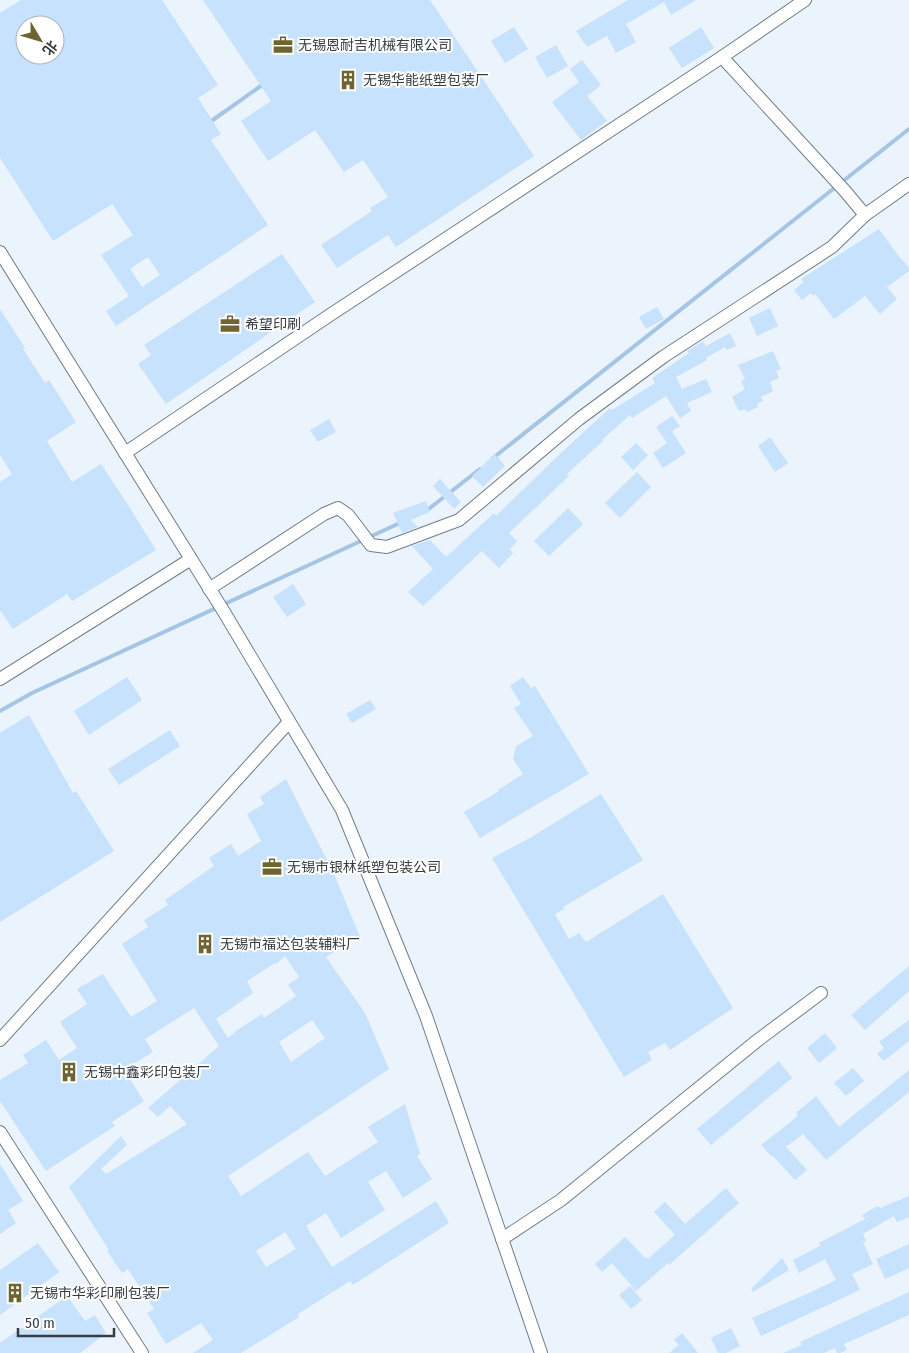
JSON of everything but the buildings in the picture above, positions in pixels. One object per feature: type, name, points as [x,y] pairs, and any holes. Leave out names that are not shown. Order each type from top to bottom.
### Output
[{"type":"street","points":[[125,453],[805,0]]},
{"type":"street","points":[[722,57],[865,215]]},
{"type":"street","points":[[212,594],[324,514],[338,508],[348,514],[372,545],[387,547],[459,520],[579,419],[662,357],[832,246],[865,215],[909,184]]},
{"type":"street","points":[[0,252],[224,612],[342,810],[426,1016],[541,1353]]},
{"type":"street","points":[[0,680],[191,559]]},
{"type":"street","points":[[0,1040],[290,722]]},
{"type":"street","points":[[502,1239],[561,1200],[758,1040],[821,993]]},
{"type":"street","points":[[0,1132],[142,1353]]},
{"type":"waterway","points":[[210,122],[265,83]]},
{"type":"waterway","points":[[493,458],[909,129]]},
{"type":"waterway","points":[[426,511],[480,469]]},
{"type":"waterway","points":[[0,711],[32,693],[402,522]]},
{"type":"place","name":"无锡恩耐吉机械有限公司","points":[[283,45]]},
{"type":"place","name":"无锡华能纸塑包装厂","points":[[348,80]]},
{"type":"place","name":"希望印刷","points":[[230,324]]},
{"type":"place","name":"无锡市银林纸塑包装公司","points":[[272,867]]},
{"type":"place","name":"无锡市福达包装辅料厂","points":[[205,944]]},
{"type":"place","name":"无锡中鑫彩印包装厂","points":[[69,1072]]},
{"type":"place","name":"无锡市华彩印刷包装厂","points":[[15,1293]]}]
